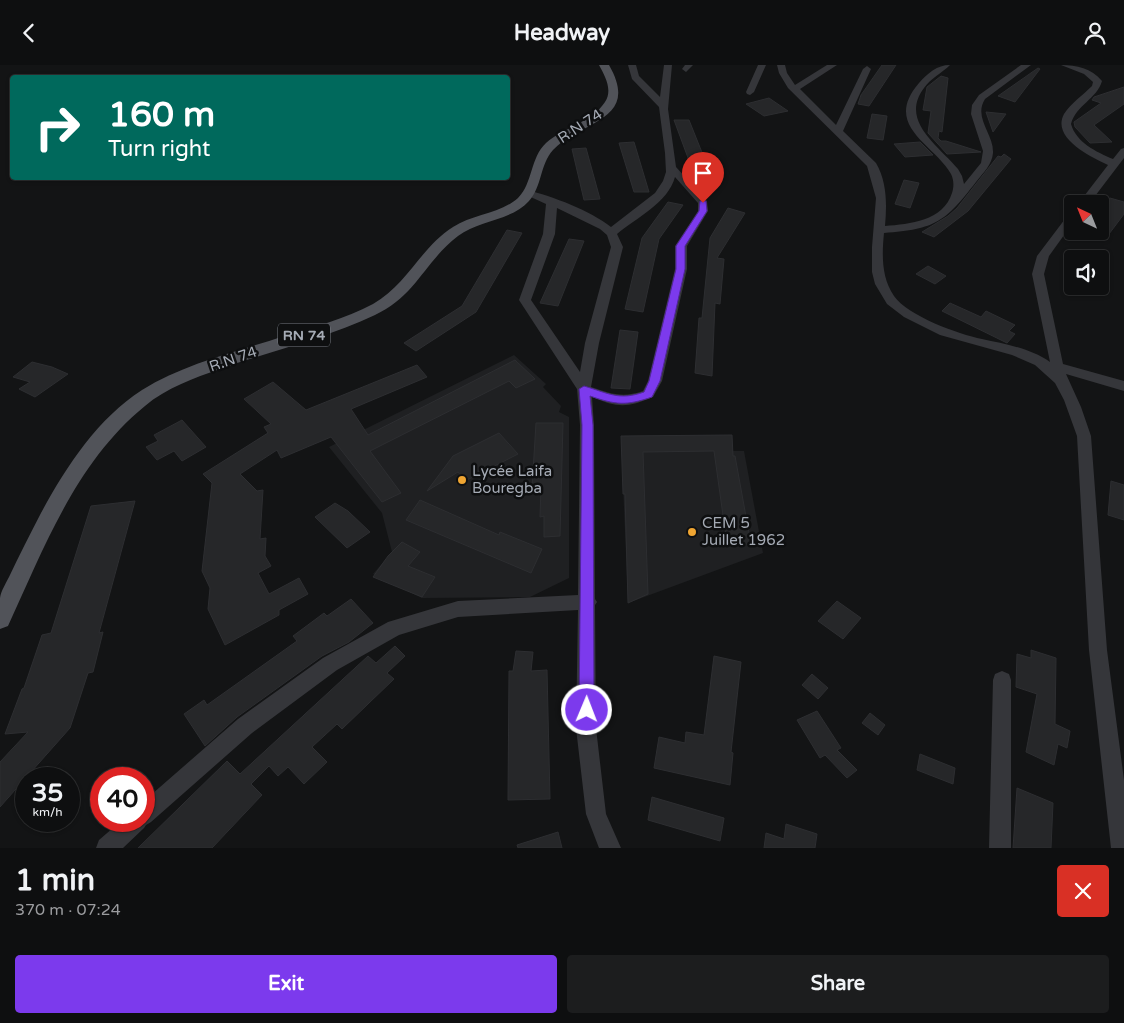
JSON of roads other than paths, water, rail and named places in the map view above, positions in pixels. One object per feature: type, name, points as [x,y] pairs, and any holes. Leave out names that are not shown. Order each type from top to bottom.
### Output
[{"type":"main road","name":"R.N 74","points":[[0,619],[46,519],[68,481],[103,434],[139,401],[169,382],[368,313],[388,302],[404,289],[435,252],[459,229],[507,211],[523,199],[546,149],[559,138],[599,115],[611,104],[614,95],[613,83],[604,65]]},
{"type":"street","points":[[632,65],[635,77],[664,107]]},
{"type":"street","points":[[611,233],[664,188],[672,168],[664,107],[668,65]]},
{"type":"street","points":[[750,92],[762,65]]},
{"type":"street","points":[[781,65],[783,73],[794,89],[872,165],[878,179],[881,197],[877,273],[887,295],[902,310],[932,328],[965,339],[1020,352],[1059,374],[1124,385]]},
{"type":"street","points":[[794,89],[833,65]]},
{"type":"street","points":[[946,65],[936,71],[914,95],[911,113],[912,120],[921,135],[957,175],[958,188],[952,206]]},
{"type":"street","points":[[879,230],[922,225],[938,217],[952,206],[986,163],[988,151],[976,114],[976,105],[982,97],[1028,65]]},
{"type":"street","points":[[1065,65],[1087,72],[1098,81],[1096,87],[1068,117],[1066,126],[1071,137],[1095,155],[1113,163]]},
{"type":"street","points":[[838,132],[867,69]]},
{"type":"street","points":[[1090,195],[1124,151]]},
{"type":"street","points":[[552,202],[549,234],[526,300],[584,389],[607,398],[630,401],[648,394],[655,381],[681,269],[681,246],[703,211],[703,203],[672,168]]},
{"type":"street","points":[[527,193],[552,202],[592,221],[611,233],[617,247],[592,343],[584,389],[587,425],[588,602],[586,728],[596,814],[609,848]]},
{"type":"street","points":[[1064,228],[1043,256],[1038,274],[1059,374],[1075,409],[1084,436],[1098,650],[1122,848]]},
{"type":"street","points":[[155,805],[245,725],[330,665],[394,628],[458,609],[588,602]]},
{"type":"street","points":[[1000,848],[1002,680]]},
{"type":"street","points":[[107,848],[125,832]]},
{"type":"place","name":"Lycée Laifa Bouregba","points":[[462,480]]},
{"type":"place","name":"CEM 5 Juillet 1962","points":[[692,532]]}]
